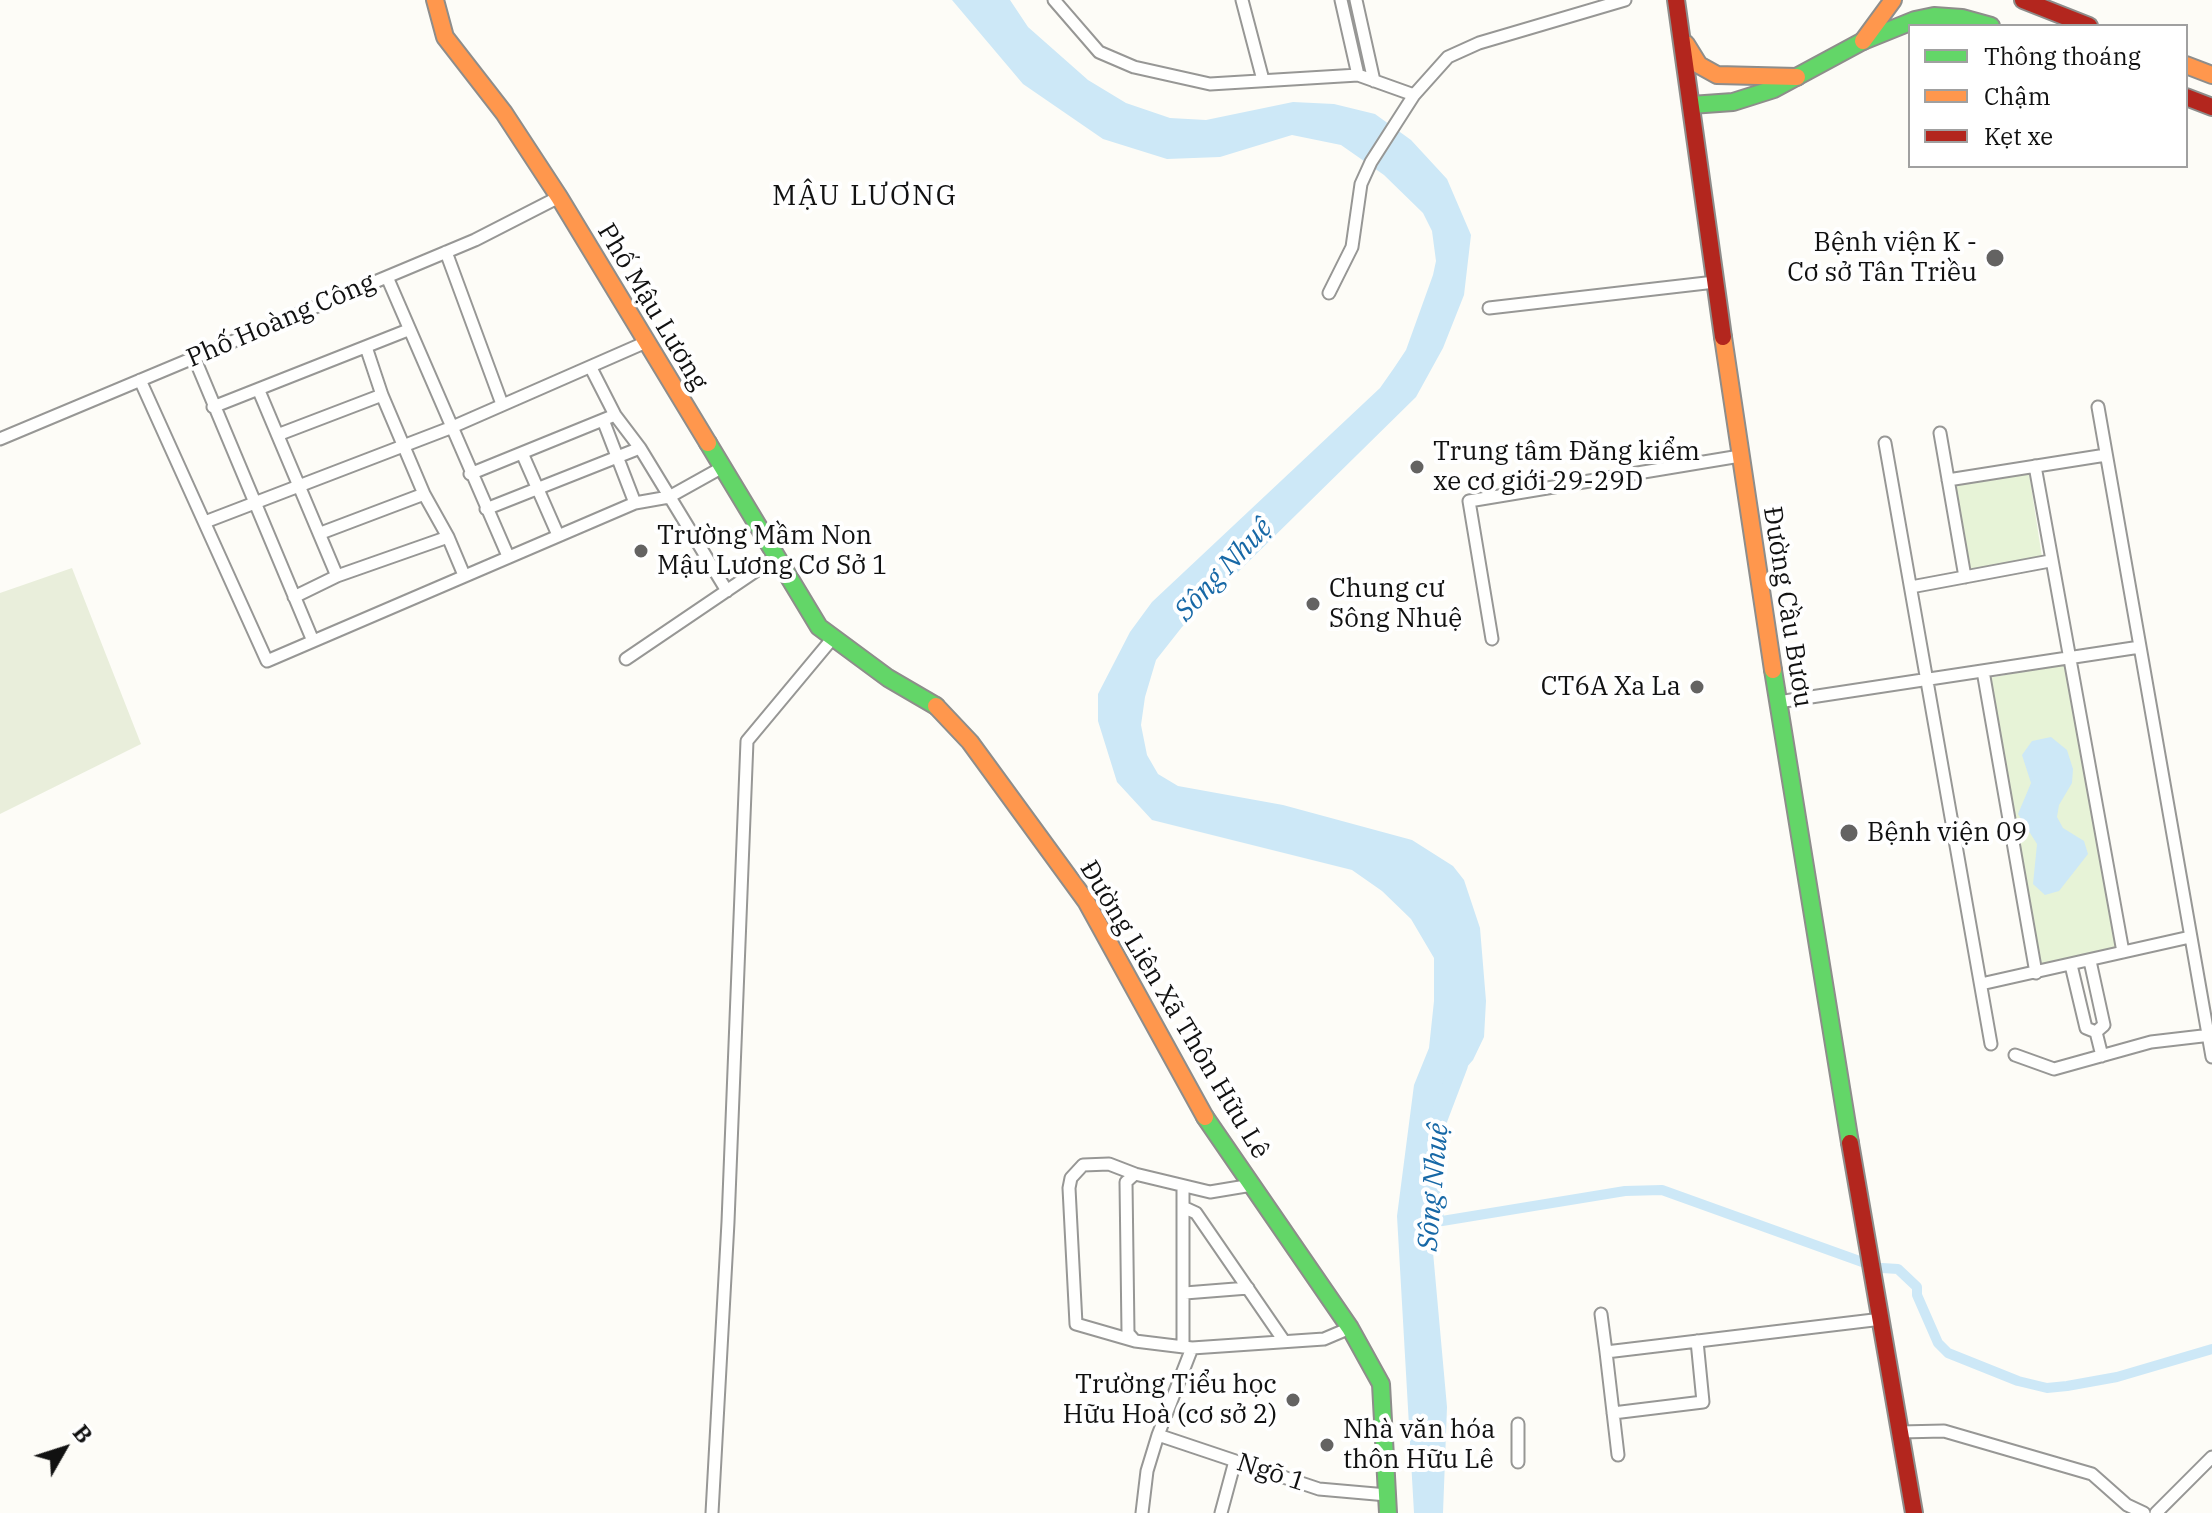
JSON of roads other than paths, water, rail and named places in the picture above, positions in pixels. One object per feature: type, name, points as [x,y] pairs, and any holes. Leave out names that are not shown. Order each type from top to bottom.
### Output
[{"type":"main road","name":"Phố Mậu Lương","points":[[435,0],[445,37],[504,113],[559,197],[775,558],[819,627],[832,639]]},
{"type":"main road","name":"Đường Cầu Bươu","points":[[1676,0],[1740,456],[1807,894],[1914,1513]]},
{"type":"main road","points":[[1863,41],[1893,0]]},
{"type":"main road","points":[[1913,0],[1934,16]]},
{"type":"main road","points":[[2023,0],[2084,24]]},
{"type":"main road","points":[[1691,105],[1733,102],[1774,89],[1863,41],[1915,20],[1934,16],[1980,24]]},
{"type":"main road","points":[[1681,35],[1699,65],[1717,75],[1797,77]]},
{"type":"main road","points":[[2188,66],[2212,75]]},
{"type":"main road","points":[[2188,98],[2212,107]]},
{"type":"main road","name":"Đường Liên Xã Thôn Hữu Lê","points":[[832,639],[888,678],[933,702],[970,742],[1086,901],[1200,1110],[1350,1328],[1381,1384],[1388,1513]]},
{"type":"street","points":[[1054,0],[1099,52],[1134,67],[1210,84],[1358,75],[1414,95]]},
{"type":"street","points":[[1242,0],[1263,80]]},
{"type":"street","points":[[1341,0],[1358,75]]},
{"type":"street","points":[[1356,0],[1374,81]]},
{"type":"street","points":[[1329,293],[1352,247],[1361,184],[1371,162],[1414,95],[1448,57],[1479,43],[1625,0]]},
{"type":"street","name":"Phố Hoàng Công","points":[[0,439],[446,252],[559,197]]},
{"type":"street","points":[[446,252],[502,404]]},
{"type":"street","points":[[387,277],[508,556]]},
{"type":"street","points":[[1489,308],[1715,282]]},
{"type":"street","points":[[213,407],[408,330]]},
{"type":"street","points":[[205,522],[403,443],[450,428],[644,343]]},
{"type":"street","points":[[366,347],[382,395],[424,494],[448,537],[464,575]]},
{"type":"street","points":[[194,357],[252,503],[313,641]]},
{"type":"street","points":[[591,368],[615,415],[640,448],[727,591]]},
{"type":"street","points":[[140,380],[267,661],[635,503],[669,497],[721,468]]},
{"type":"street","points":[[259,391],[280,434],[337,576]]},
{"type":"street","points":[[280,434],[382,395]]},
{"type":"street","points":[[2098,407],[2212,1057]]},
{"type":"street","points":[[470,474],[615,415]]},
{"type":"street","points":[[603,420],[635,503]]},
{"type":"street","points":[[1940,433],[1965,577]]},
{"type":"street","points":[[1885,443],[1991,1044]]},
{"type":"street","points":[[486,509],[640,448]]},
{"type":"street","points":[[522,453],[558,535]]},
{"type":"street","points":[[1948,480],[2106,455]]},
{"type":"street","points":[[1492,639],[1469,501],[1740,456]]},
{"type":"street","points":[[2035,466],[2067,658],[2123,952]]},
{"type":"street","points":[[321,533],[424,494]]},
{"type":"street","points":[[294,597],[337,576],[448,537]]},
{"type":"street","points":[[626,659],[775,558]]},
{"type":"street","points":[[1911,587],[2050,561]]},
{"type":"street","points":[[712,1513],[747,741],[832,639]]},
{"type":"street","points":[[1778,702],[2140,647]]},
{"type":"street","points":[[1983,671],[2036,973]]},
{"type":"street","points":[[1981,984],[2190,937]]},
{"type":"street","points":[[2090,961],[2104,1025],[2096,1032]]},
{"type":"street","points":[[2071,965],[2086,1028],[2096,1032]]},
{"type":"street","points":[[2096,1032],[2102,1056]]},
{"type":"street","points":[[2015,1055],[2054,1069],[2151,1042],[2209,1035]]},
{"type":"street","points":[[1252,1185],[1222,1192],[1183,1187],[1109,1164],[1083,1165],[1071,1178],[1069,1188],[1074,1319],[1086,1329],[1135,1341],[1188,1348],[1324,1339],[1350,1328]]},
{"type":"street","points":[[1135,1174],[1126,1182],[1127,1329],[1135,1341]]},
{"type":"street","points":[[1142,1513],[1147,1471],[1188,1348],[1183,1187]]},
{"type":"street","points":[[1183,1207],[1196,1213],[1284,1341]]},
{"type":"street","points":[[1185,1293],[1248,1288]]},
{"type":"street","points":[[1601,1314],[1618,1455]]},
{"type":"street","points":[[1606,1352],[1882,1319]]},
{"type":"street","points":[[1613,1413],[1703,1402],[1697,1341]]},
{"type":"street","points":[[1518,1424],[1518,1462]]},
{"type":"street","points":[[1900,1432],[1944,1431],[2092,1474],[2127,1505],[2144,1513]]},
{"type":"street","name":"Ngõ 1","points":[[1158,1435],[1319,1489],[1387,1495]]},
{"type":"street","points":[[2156,1513],[2212,1457]]},
{"type":"street","points":[[1221,1513],[1235,1461]]},
{"type":"water","points":[[952,0],[1010,0],[1028,27],[1088,80],[1126,103],[1170,118],[1206,120],[1293,102],[1334,104],[1375,114],[1411,140],[1447,179],[1471,235],[1464,295],[1443,348],[1416,397],[1182,627],[1156,660],[1141,725],[1147,755],[1158,774],[1178,786],[1283,805],[1412,840],[1453,866],[1464,880],[1480,928],[1486,1001],[1484,1037],[1473,1060],[1445,1092],[1436,1156],[1444,1218],[1432,1241],[1447,1407],[1443,1513],[1414,1513],[1397,1216],[1414,1085],[1429,1048],[1434,958],[1411,919],[1382,891],[1352,870],[1152,820],[1117,782],[1098,721],[1098,694],[1130,632],[1152,602],[1380,388],[1394,368],[1406,350],[1433,275],[1436,261],[1432,231],[1423,213],[1384,175],[1341,145],[1292,135],[1220,157],[1167,159],[1103,139],[1023,84]]},
{"type":"water","points":[[2051,737],[2067,750],[2073,769],[2072,783],[2059,805],[2057,817],[2063,828],[2084,841],[2088,854],[2059,891],[2045,895],[2033,884],[2037,844],[2018,814],[2031,783],[2022,755],[2032,741]]},
{"type":"waterway","name":"Sông Nhuệ","points":[[1437,1123],[1459,1065]]},
{"type":"waterway","points":[[1430,1223],[1625,1191],[1662,1190],[1865,1263]]},
{"type":"waterway","points":[[1882,1268],[1898,1269],[1917,1287],[1917,1295],[1938,1343],[1948,1353],[2018,1381],[2047,1388],[2067,1386],[2117,1377],[2212,1349]]},
{"type":"place","name":"Bệnh viện K - Cơ sở Tân Triều","points":[[1995,258]]},
{"type":"place","name":"Trung tâm Đăng kiểm xe cơ giới 29-29D","points":[[1417,467]]},
{"type":"place","name":"Trường Mầm Non Mậu Lương Cơ Sở 1","points":[[641,551]]},
{"type":"place","name":"Chung cư Sông Nhuệ","points":[[1313,604]]},
{"type":"place","name":"CT6A Xa La","points":[[1697,687]]},
{"type":"place","name":"Bệnh viện 09","points":[[1849,833]]},
{"type":"place","name":"Trường Tiểu học Hữu Hoà (cơ sở 2)","points":[[1293,1400]]},
{"type":"place","name":"Nhà văn hóa thôn Hữu Lê","points":[[1327,1445]]},
{"type":"district","name":"MẬU LƯƠNG","points":[[865,197]]}]
